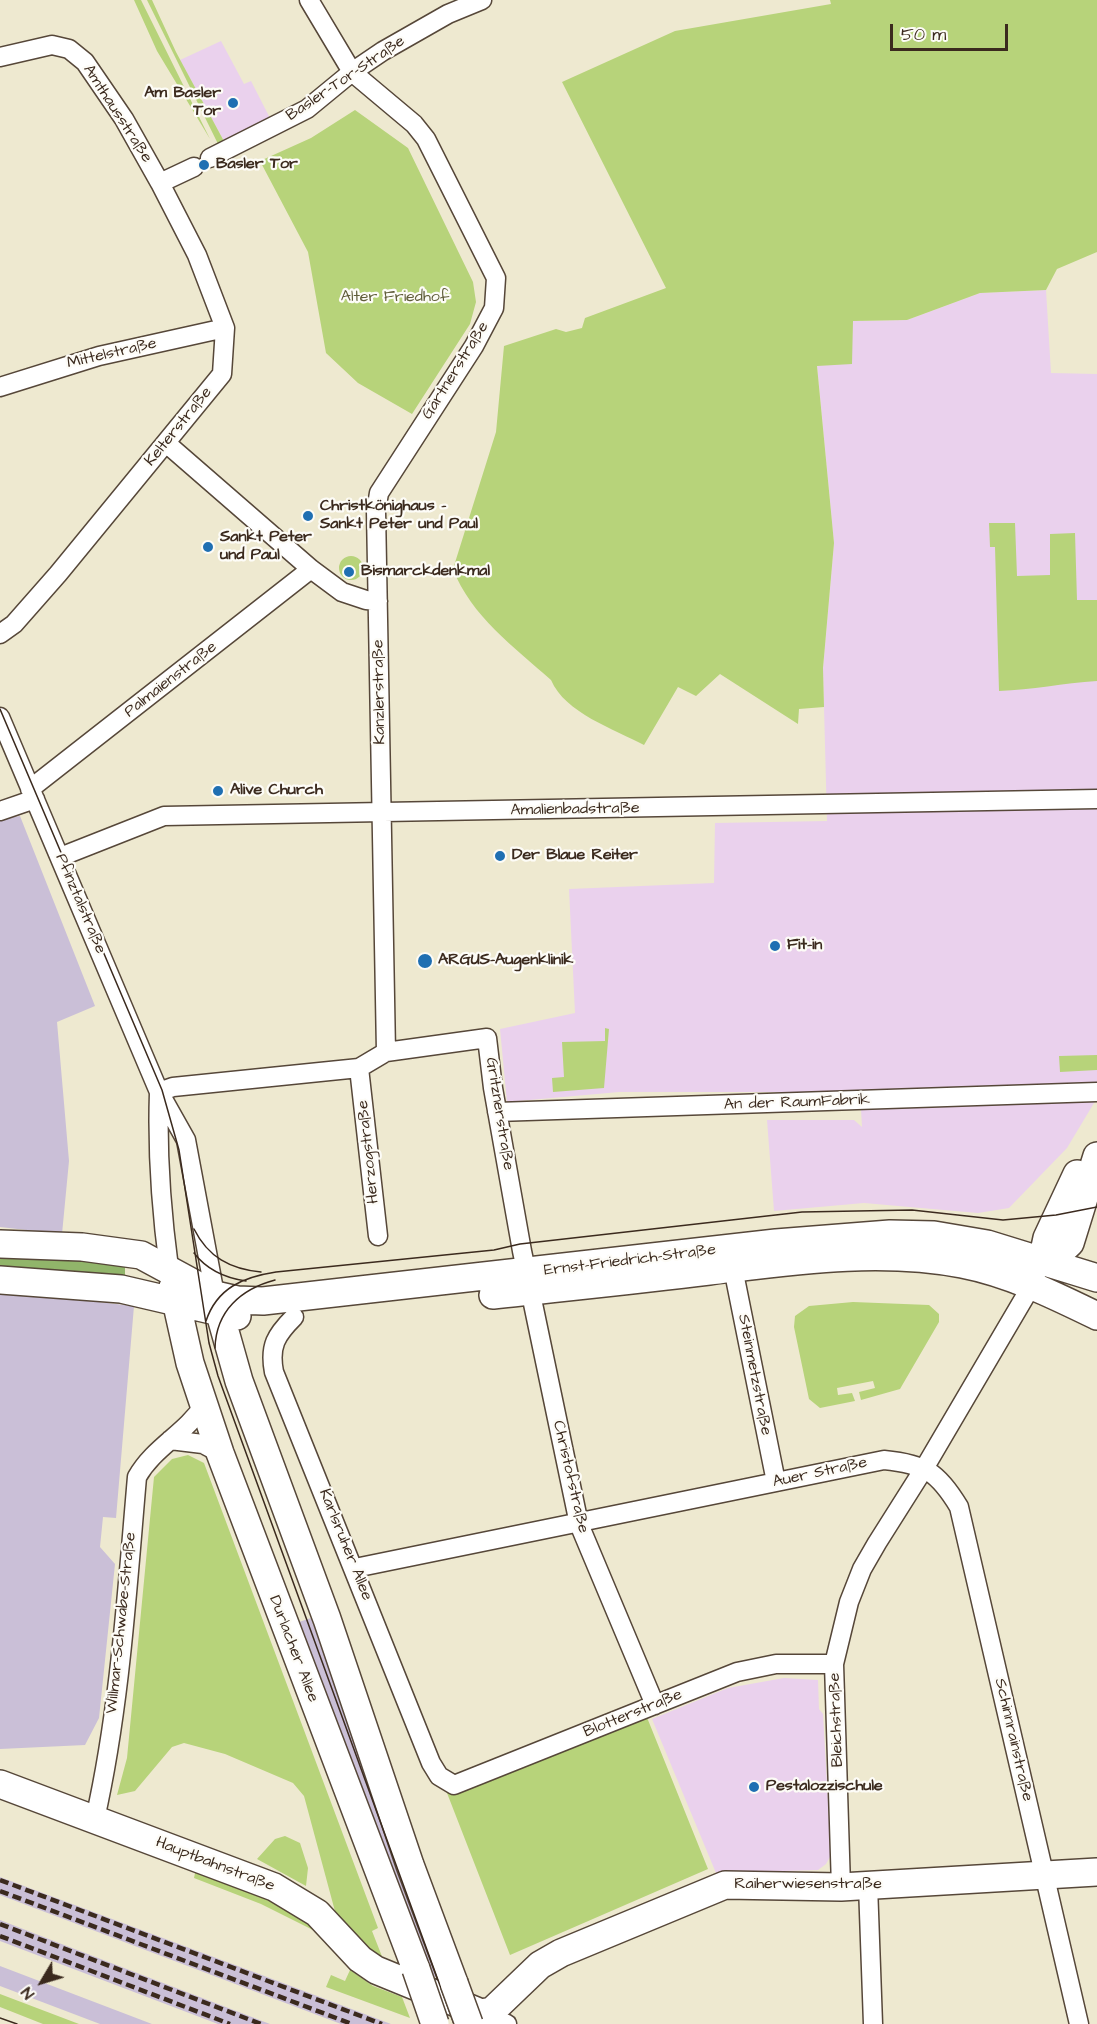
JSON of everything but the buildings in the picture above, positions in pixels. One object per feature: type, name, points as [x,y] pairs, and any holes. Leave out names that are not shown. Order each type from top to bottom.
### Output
[{"type":"main road","points":[[1042,1262],[1047,1238],[1060,1206],[1097,1145]]},
{"type":"main road","points":[[1042,1262],[1054,1258],[1070,1243],[1097,1156]]},
{"type":"main road","name":"Ernst-Friedrich-Straße","points":[[217,1303],[733,1268],[873,1249],[911,1234],[987,1244],[1097,1278]]},
{"type":"main road","points":[[1070,1243],[1081,1253],[1097,1260]]},
{"type":"main road","points":[[0,1244],[128,1252],[141,1255],[169,1268],[217,1303],[239,1382],[327,1619],[410,1865],[454,1983],[475,2018]]},
{"type":"main road","name":"Ernst-Friedrich-Straße","points":[[217,1303],[246,1318],[294,1317],[528,1282],[873,1249],[963,1264],[1032,1287],[1097,1316]]},
{"type":"main road","name":"Durlacher Allee","points":[[169,1268],[190,1364],[220,1453],[435,2024]]},
{"type":"main road","points":[[0,1280],[121,1289],[175,1301],[217,1303]]},
{"type":"main road","name":"Hauptbahnstraße","points":[[0,1784],[274,1887],[317,1913],[354,1954],[376,1970],[475,2018]]},
{"type":"main road","name":"Raiherwiesenstraße","points":[[475,2018],[492,2011],[540,1965],[561,1953],[725,1885],[841,1887],[1097,1872]]},
{"type":"street","name":"Gärtnerstraße","points":[[309,0],[352,72],[414,124],[426,139],[496,278],[494,308],[474,346],[379,493],[376,511],[378,601]]},
{"type":"street","name":"Basler-Tor-Straße","points":[[160,183],[307,109],[352,72],[437,20],[482,0]]},
{"type":"street","name":"Amthausstraße","points":[[0,57],[52,45],[69,49],[85,62],[117,110],[160,183]]},
{"type":"street","name":"Kelterstraße","points":[[0,634],[14,624],[58,574],[222,374],[225,328],[197,255],[160,183]]},
{"type":"street","name":"Mittelstraße","points":[[0,387],[99,356],[225,328]]},
{"type":"street","points":[[166,443],[311,569],[342,592],[378,601]]},
{"type":"street","name":"Palmaienstraße","points":[[0,811],[32,794],[311,569]]},
{"type":"street","name":"Kanzlerstraße","points":[[378,601],[386,1052]]},
{"type":"street","name":"Pfinztalstraße","points":[[0,717],[159,1092],[186,1140],[217,1303]]},
{"type":"street","name":"Amalienbadstraße","points":[[60,857],[164,816],[381,814],[1097,799]]},
{"type":"street","name":"Gritznerstraße","points":[[159,1092],[173,1087],[359,1068],[386,1052],[487,1038],[497,1112],[528,1282]]},
{"type":"street","name":"Herzogstraße","points":[[359,1068],[378,1236]]},
{"type":"street","name":"Pfinztalstraße","points":[[159,1092],[157,1119],[162,1215],[169,1268]]},
{"type":"street","name":"An der RaumFabrik","points":[[497,1112],[1097,1092]]},
{"type":"street","points":[[925,1467],[1032,1287],[1042,1262]]},
{"type":"street","name":"Steinmetzstraße","points":[[733,1268],[776,1482]]},
{"type":"street","name":"Christofstraße","points":[[528,1282],[579,1524],[655,1705]]},
{"type":"street","name":"Karlsruher Allee","points":[[294,1317],[275,1336],[271,1351],[274,1372],[355,1568],[430,1763],[439,1776]]},
{"type":"street","name":"Willmar-Schwabe-Straße","points":[[95,1819],[106,1766],[118,1669],[137,1477],[147,1460],[186,1429],[204,1405]]},
{"type":"street","points":[[171,1440],[203,1444],[220,1453]]},
{"type":"street","name":"Auer Straße","points":[[355,1568],[884,1460],[925,1467]]},
{"type":"street","name":"Bleichstraße","points":[[841,1887],[834,1664],[849,1602],[862,1569],[925,1467]]},
{"type":"street","name":"Schinnrainstraße","points":[[925,1467],[945,1484],[959,1507],[1079,2024]]},
{"type":"street","name":"Blotterstraße","points":[[439,1776],[454,1785],[737,1672],[776,1664],[834,1664]]},
{"type":"street","points":[[868,1885],[873,2024]]},
{"type":"street","name":"Hauptbahnstraße","points":[[475,2018],[507,2024]]},
{"type":"shaded area","name":"Am Basler Tor","points":[[221,41],[244,84],[251,81],[272,122],[226,145],[180,60]]},
{"type":"shaded area","points":[[1046,290],[1051,373],[1097,374],[1097,1098],[1067,1148],[1009,1208],[978,1213],[864,1203],[774,1211],[767,1120],[854,1120],[862,1127],[860,1092],[619,1092],[507,1102],[500,1029],[575,1013],[569,889],[714,883],[715,823],[827,821],[823,669],[834,543],[817,365],[853,321],[907,320],[980,293]]},
{"type":"shaded area","points":[[20,816],[95,1006],[57,1022],[69,1161],[62,1234],[0,1227],[0,819]]},
{"type":"shaded area","points":[[0,1291],[134,1306],[116,1518],[103,1517],[100,1547],[115,1564],[99,1718],[85,1745],[0,1749]]},
{"type":"shaded area","points":[[311,1618],[398,1859],[445,1980],[423,1973],[296,1623]]},
{"type":"shaded area","name":"Pestalozzischule","points":[[784,1678],[818,1680],[819,1709],[823,1714],[831,1855],[826,1864],[818,1870],[716,1873],[652,1719],[728,1688]]},
{"type":"shaded area","points":[[0,1877],[391,2024],[341,2024],[0,1895]]},
{"type":"shaded area","points":[[0,1920],[270,2024],[218,2024],[0,1941]]},
{"type":"shaded area","points":[[0,1966],[152,2024],[100,2024],[0,1986]]},
{"type":"green space","points":[[134,0],[141,0],[210,139],[157,51]]},
{"type":"green space","points":[[147,0],[152,0],[176,52],[226,145],[220,148]]},
{"type":"green space","points":[[830,0],[1097,0],[1097,252],[1057,269],[1046,290],[980,293],[907,320],[853,321],[852,364],[817,366],[834,543],[823,668],[824,707],[799,709],[798,724],[720,674],[696,696],[678,687],[644,745],[592,719],[567,702],[551,680],[508,643],[482,616],[461,586],[453,569],[496,432],[504,346],[556,329],[566,332],[582,328],[585,318],[666,288],[562,82],[675,31],[831,4]]},
{"type":"green space","name":"Alter Friedhof","points":[[355,110],[408,148],[473,282],[476,302],[470,324],[412,414],[358,383],[326,353],[308,252],[260,161],[311,138]]},
{"type":"green space","points":[[989,523],[1015,523],[1017,576],[1050,575],[1050,534],[1075,533],[1077,600],[1097,600],[1097,681],[999,691],[995,547],[990,547]]},
{"type":"green space","points":[[351,556],[360,559],[363,568],[360,577],[351,580],[342,577],[339,568],[342,559]]},
{"type":"green space","points":[[605,1028],[609,1029],[604,1088],[553,1092],[552,1078],[564,1077],[562,1042],[605,1041]]},
{"type":"green space","points":[[1097,1055],[1097,1070],[1060,1072],[1059,1056]]},
{"type":"green space","points":[[0,1248],[125,1256],[125,1284],[0,1277]]},
{"type":"green space","points":[[853,1302],[929,1305],[939,1314],[939,1322],[900,1389],[861,1400],[859,1392],[875,1388],[873,1381],[837,1388],[838,1395],[852,1393],[855,1401],[820,1408],[809,1399],[794,1327],[795,1316],[809,1306]]},
{"type":"green space","points":[[188,1455],[204,1463],[378,1928],[372,1931],[383,1959],[376,1957],[336,1915],[304,1796],[293,1783],[225,1754],[184,1743],[172,1747],[135,1791],[117,1795],[127,1758],[154,1477],[172,1459]]},
{"type":"green space","points":[[646,1715],[708,1869],[510,1955],[447,1793]]},
{"type":"green space","points":[[285,1836],[300,1843],[308,1868],[306,1886],[257,1859],[275,1839]]},
{"type":"green space","points":[[203,1869],[285,1901],[319,1933],[261,1904],[194,1878],[195,1873]]},
{"type":"green space","points":[[350,1970],[373,1986],[402,1997],[410,2018],[326,1987],[331,1975],[345,1981]]},
{"type":"green space","points":[[0,1994],[79,2024],[43,2024],[0,2007]]},
{"type":"tram line","points":[[0,709],[162,1090],[179,1150],[209,1343],[218,1376],[454,2024]]},
{"type":"tram line","points":[[206,1321],[224,1292],[242,1281],[276,1272],[494,1250],[520,1244],[802,1212],[912,1210],[1003,1220],[1056,1215],[1097,1207]]},
{"type":"tram line","points":[[194,1229],[206,1247],[221,1260],[239,1268],[261,1272]]},
{"type":"tram line","points":[[194,1253],[217,1272],[246,1281]]},
{"type":"tram line","points":[[215,1348],[220,1323],[233,1303],[251,1289],[275,1280]]},
{"type":"tram line","points":[[0,2018],[17,2024]]},
{"type":"railway","points":[[0,1880],[382,2024]]},
{"type":"railway","points":[[0,1891],[352,2024]]},
{"type":"railway","points":[[0,1924],[261,2024]]},
{"type":"railway","points":[[0,1936],[230,2024]]},
{"type":"place","name":"Am Basler Tor","points":[[233,103]]},
{"type":"place","name":"Basler Tor","points":[[204,165]]},
{"type":"place","name":"Christkönighaus - Sankt Peter und Paul","points":[[308,516]]},
{"type":"place","name":"Sankt Peter und Paul","points":[[208,547]]},
{"type":"place","name":"Bismarckdenkmal","points":[[349,572]]},
{"type":"place","name":"Alive Church","points":[[218,791]]},
{"type":"place","name":"Der Blaue Reiter","points":[[500,856]]},
{"type":"place","name":"Fit-in","points":[[775,946]]},
{"type":"place","name":"ARGUS-Augenklinik","points":[[425,961]]},
{"type":"place","name":"Pestalozzischule","points":[[754,1787]]}]
